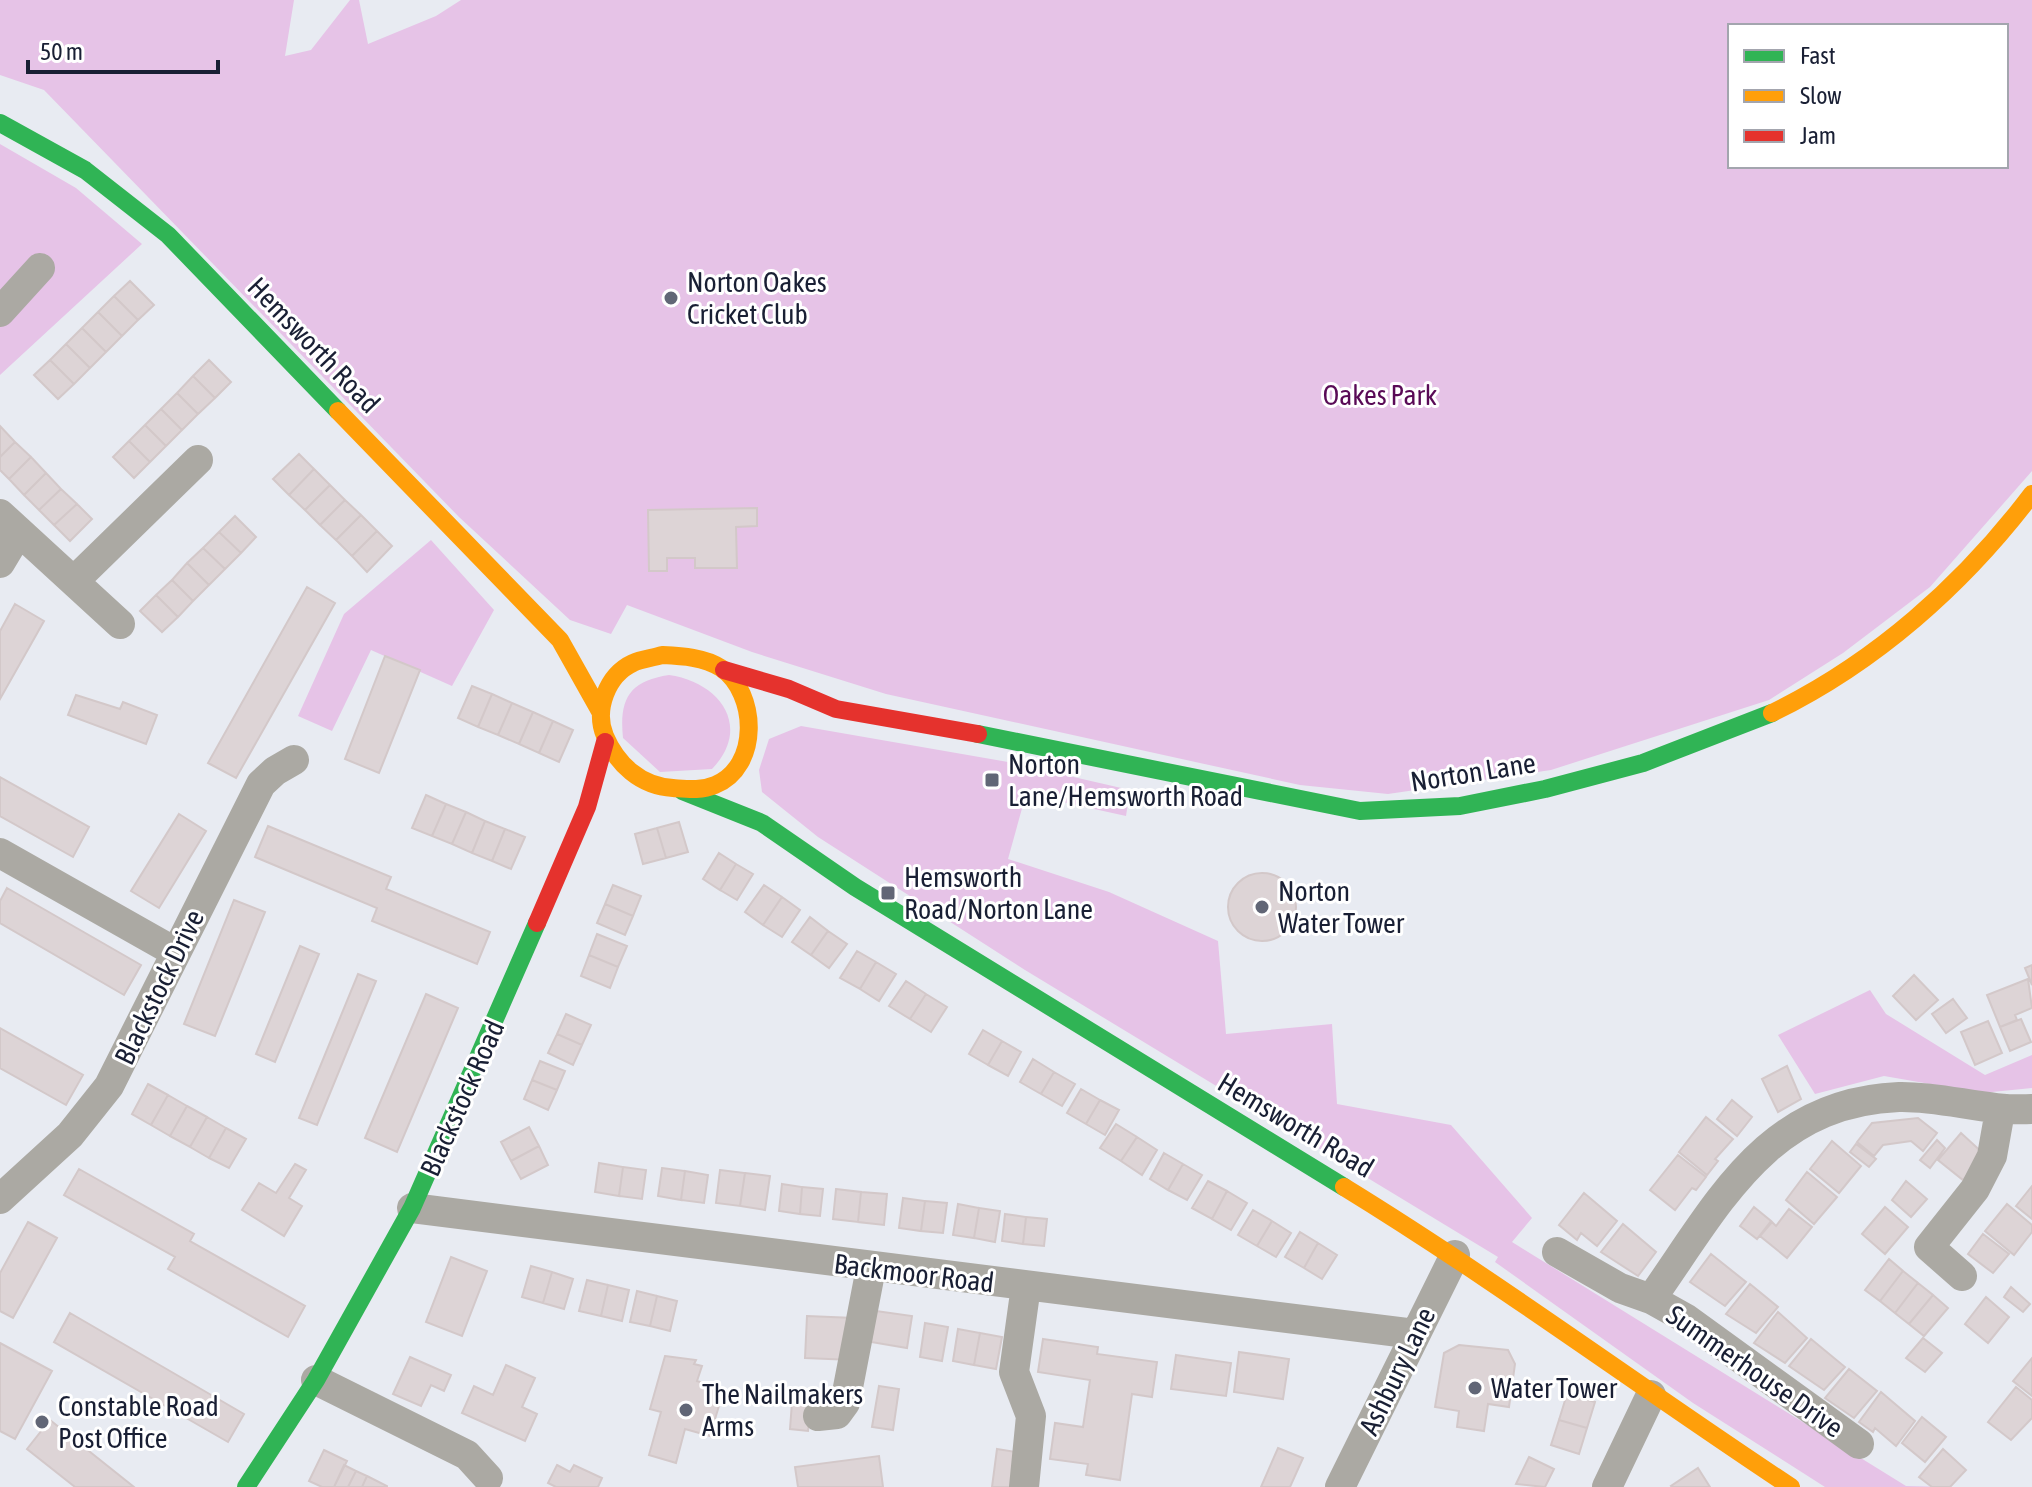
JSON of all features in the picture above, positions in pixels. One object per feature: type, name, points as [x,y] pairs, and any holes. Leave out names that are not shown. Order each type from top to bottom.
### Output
[{"type":"street","name":"Hemsworth Road","points":[[0,123],[85,170],[168,235],[560,640],[581,672],[601,713]]},
{"type":"street","points":[[0,312],[40,268]]},
{"type":"street","points":[[74,581],[198,460]]},
{"type":"street","name":"Norton Lane","points":[[724,670],[789,689],[836,709],[933,725],[1360,811],[1460,806],[1545,789],[1643,763],[1752,723],[1826,687],[1946,593],[1994,544],[2032,494]]},
{"type":"street","points":[[0,563],[9,523],[120,624]]},
{"type":"street","name":"Hemsworth Road","points":[[560,640],[587,649]]},
{"type":"street","points":[[587,807],[616,789],[647,784],[682,791],[724,783],[742,761],[749,743],[747,704],[740,688],[724,670],[682,656],[636,659],[612,656]]},
{"type":"street","points":[[636,659],[608,689],[601,713],[605,742],[619,764],[647,784]]},
{"type":"street","name":"Norton Lane","points":[[798,716],[836,709]]},
{"type":"street","points":[[749,743],[771,726]]},
{"type":"street","name":"Blackstock Road","points":[[246,1487],[316,1380],[412,1208],[587,807],[605,742]]},
{"type":"street","name":"Blackstock Drive","points":[[0,1199],[70,1135],[109,1086],[144,1022],[175,952],[261,784],[294,760]]},
{"type":"street","name":"Hemsworth Road","points":[[742,761],[746,792],[762,823]]},
{"type":"street","name":"Hemsworth Road","points":[[682,791],[762,823],[855,887],[1455,1255],[1538,1311],[1651,1395],[1791,1487]]},
{"type":"street","points":[[0,853],[175,952]]},
{"type":"street","name":"Summerhouse Drive","points":[[1651,1299],[1740,1174],[1787,1131],[1815,1114],[1858,1101],[1902,1097],[2000,1111],[2032,1109]]},
{"type":"street","points":[[1962,1276],[1929,1247],[1975,1189],[1992,1156],[2000,1111]]},
{"type":"street","name":"Backmoor Road","points":[[412,1208],[1415,1334]]},
{"type":"street","name":"Summerhouse Drive","points":[[1557,1252],[1620,1288],[1651,1299],[1685,1318],[1859,1444]]},
{"type":"street","name":"Ashbury Lane","points":[[1340,1487],[1455,1255]]},
{"type":"street","points":[[818,1416],[837,1414],[845,1403],[871,1268]]},
{"type":"street","points":[[1024,1487],[1031,1416],[1014,1372],[1026,1286]]},
{"type":"street","points":[[316,1380],[467,1455],[488,1478]]},
{"type":"street","points":[[1607,1487],[1651,1395]]},
{"type":"green space","name":"Oakes Park","points":[[0,0],[294,0],[285,56],[311,50],[350,0],[359,0],[368,44],[436,16],[461,0],[2032,0],[2032,471],[1930,587],[1843,653],[1769,700],[1551,770],[1388,794],[1300,785],[886,694],[752,652],[627,605],[611,634],[570,620],[459,517],[44,90],[0,75]]},
{"type":"green space","points":[[0,144],[76,188],[142,244],[0,375]]},
{"type":"green space","points":[[431,540],[494,610],[452,686],[371,650],[332,731],[298,716],[344,614]]},
{"type":"green space","points":[[669,675],[703,687],[725,708],[730,722],[730,737],[724,753],[712,769],[660,772],[623,738],[623,713],[630,694],[644,682]]},
{"type":"green space","points":[[801,726],[1008,762],[1130,790],[1126,816],[1026,794],[1008,859],[1109,892],[1218,941],[1226,1034],[1332,1024],[1337,1104],[1451,1125],[1532,1218],[1512,1242],[1906,1486],[1949,1487],[1825,1487],[1693,1403],[1495,1262],[1498,1257],[1025,970],[818,837],[762,792],[759,770],[769,739]]},
{"type":"green space","points":[[1870,990],[1886,1014],[1985,1075],[2032,1055],[2032,1088],[1982,1093],[1884,1076],[1815,1094],[1778,1035]]},
{"type":"building","points":[[130,281],[154,305],[138,320],[114,296]]},
{"type":"building","points":[[114,296],[138,320],[122,336],[98,312]]},
{"type":"building","points":[[98,312],[122,336],[106,352],[82,328]]},
{"type":"building","points":[[82,328],[106,352],[90,368],[66,344]]},
{"type":"building","points":[[66,344],[90,368],[74,384],[50,360]]},
{"type":"building","points":[[50,360],[74,384],[58,399],[34,375]]},
{"type":"building","points":[[209,360],[231,382],[215,398],[193,376]]},
{"type":"building","points":[[193,376],[215,398],[198,414],[177,393]]},
{"type":"building","points":[[177,393],[198,414],[182,430],[161,409]]},
{"type":"building","points":[[161,409],[182,430],[166,446],[145,425]]},
{"type":"building","points":[[145,425],[166,446],[150,462],[129,441]]},
{"type":"building","points":[[0,426],[15,442],[0,457]]},
{"type":"building","points":[[129,441],[150,462],[134,478],[113,457]]},
{"type":"building","points":[[15,442],[31,457],[9,479],[0,470],[0,457]]},
{"type":"building","points":[[299,454],[314,469],[289,495],[273,479]]},
{"type":"building","points":[[31,457],[46,473],[24,495],[9,479]]},
{"type":"building","points":[[314,469],[330,485],[305,510],[289,495]]},
{"type":"building","points":[[46,473],[61,489],[39,510],[24,495]]},
{"type":"building","points":[[330,485],[345,500],[320,525],[305,510]]},
{"type":"building","points":[[61,489],[77,504],[54,525],[39,510]]},
{"type":"building","points":[[345,500],[361,515],[336,540],[320,525]]},
{"type":"building","points":[[77,504],[92,519],[70,541],[54,525]]},
{"type":"building","points":[[757,508],[757,526],[736,527],[737,568],[695,568],[695,558],[667,558],[667,571],[649,571],[648,510]]},
{"type":"building","points":[[361,515],[377,531],[352,556],[336,540]]},
{"type":"building","points":[[235,516],[256,537],[241,553],[219,532]]},
{"type":"building","points":[[377,531],[392,546],[367,572],[352,556]]},
{"type":"building","points":[[219,532],[241,553],[225,569],[203,548]]},
{"type":"building","points":[[203,548],[225,569],[209,585],[187,563]]},
{"type":"building","points":[[187,563],[209,585],[193,601],[172,580]]},
{"type":"building","points":[[172,580],[193,601],[178,617],[156,595]]},
{"type":"building","points":[[307,587],[335,603],[236,778],[208,763]]},
{"type":"building","points":[[156,595],[178,617],[162,632],[140,611]]},
{"type":"building","points":[[15,604],[44,621],[0,699],[0,631]]},
{"type":"building","points":[[385,656],[420,670],[379,773],[345,759]]},
{"type":"building","points":[[472,686],[492,694],[478,727],[458,718]]},
{"type":"building","points":[[492,694],[512,703],[498,735],[478,727]]},
{"type":"building","points":[[76,695],[120,709],[123,702],[157,715],[146,744],[68,715]]},
{"type":"building","points":[[512,703],[533,712],[519,744],[498,735]]},
{"type":"building","points":[[533,712],[553,721],[539,753],[519,744]]},
{"type":"building","points":[[553,721],[573,730],[559,762],[539,753]]},
{"type":"building","points":[[0,777],[89,827],[73,857],[0,816]]},
{"type":"building","points":[[426,795],[446,804],[432,836],[412,828]]},
{"type":"building","points":[[446,804],[466,812],[452,844],[432,836]]},
{"type":"building","points":[[466,812],[485,821],[472,853],[452,844]]},
{"type":"building","points":[[179,814],[206,831],[159,908],[131,891]]},
{"type":"building","points":[[485,821],[505,829],[492,861],[472,853]]},
{"type":"building","points":[[679,822],[688,852],[666,858],[657,828]]},
{"type":"building","points":[[268,826],[391,877],[386,889],[490,932],[477,964],[372,921],[377,908],[255,857]]},
{"type":"building","points":[[657,828],[666,858],[643,864],[635,834]]},
{"type":"building","points":[[505,829],[525,837],[511,869],[492,861]]},
{"type":"building","points":[[719,853],[736,864],[720,890],[703,879]]},
{"type":"building","points":[[736,864],[753,874],[737,900],[720,890]]},
{"type":"building","name":"Norton Water Tower","points":[[1262,873],[1286,883],[1296,907],[1286,931],[1262,941],[1238,931],[1228,907],[1238,883]]},
{"type":"building","points":[[613,885],[641,896],[633,916],[605,904]]},
{"type":"building","points":[[764,885],[782,897],[763,925],[745,912]]},
{"type":"building","points":[[7,888],[141,965],[124,995],[0,923],[0,901]]},
{"type":"building","points":[[782,897],[800,910],[782,937],[763,925]]},
{"type":"building","points":[[234,900],[265,912],[215,1036],[184,1024]]},
{"type":"building","points":[[605,904],[633,916],[625,935],[597,923]]},
{"type":"building","points":[[810,917],[828,931],[811,955],[792,942]]},
{"type":"building","points":[[828,931],[847,944],[829,968],[811,955]]},
{"type":"building","points":[[597,934],[627,946],[618,967],[589,955]]},
{"type":"building","points":[[300,946],[319,954],[275,1062],[256,1054]]},
{"type":"building","points":[[857,951],[876,962],[860,989],[840,978]]},
{"type":"building","points":[[589,955],[618,967],[610,988],[581,976]]},
{"type":"building","points":[[876,962],[896,974],[879,1001],[860,989]]},
{"type":"building","points":[[2032,965],[2032,985],[2025,968]]},
{"type":"building","points":[[358,974],[376,981],[317,1125],[299,1118]]},
{"type":"building","points":[[1914,975],[1938,1000],[1916,1020],[1893,996]]},
{"type":"building","points":[[2028,979],[2032,1008],[2015,1015],[2017,1020],[2000,1027],[1987,995]]},
{"type":"building","points":[[906,981],[926,994],[910,1019],[889,1006]]},
{"type":"building","points":[[426,994],[458,1008],[397,1152],[365,1138]]},
{"type":"building","points":[[926,994],[947,1007],[931,1032],[910,1019]]},
{"type":"building","points":[[1953,999],[1967,1018],[1946,1033],[1932,1014]]},
{"type":"building","points":[[566,1014],[591,1025],[582,1045],[557,1034]]},
{"type":"building","points":[[2021,1019],[2031,1042],[2010,1051],[2000,1027]]},
{"type":"building","points":[[1988,1021],[2002,1053],[1975,1065],[1961,1032]]},
{"type":"building","points":[[0,1028],[83,1075],[66,1105],[0,1068]]},
{"type":"building","points":[[983,1030],[1002,1041],[988,1065],[969,1054]]},
{"type":"building","points":[[557,1034],[582,1045],[573,1065],[548,1053]]},
{"type":"building","points":[[1002,1041],[1021,1052],[1008,1076],[988,1065]]},
{"type":"building","points":[[1033,1059],[1054,1072],[1041,1094],[1020,1082]]},
{"type":"building","points":[[540,1061],[565,1071],[557,1090],[532,1080]]},
{"type":"building","points":[[1787,1066],[1801,1099],[1778,1112],[1762,1079]]},
{"type":"building","points":[[1054,1072],[1075,1084],[1062,1106],[1041,1094]]},
{"type":"building","points":[[532,1080],[557,1090],[548,1110],[524,1099]]},
{"type":"building","points":[[148,1084],[168,1095],[151,1125],[132,1114]]},
{"type":"building","points":[[1081,1089],[1100,1100],[1086,1124],[1067,1113]]},
{"type":"building","points":[[168,1095],[187,1106],[170,1136],[151,1125]]},
{"type":"building","points":[[1100,1100],[1119,1110],[1105,1135],[1086,1124]]},
{"type":"building","points":[[1732,1100],[1752,1117],[1737,1136],[1717,1119]]},
{"type":"building","points":[[187,1106],[207,1117],[190,1147],[170,1136]]},
{"type":"building","points":[[207,1117],[226,1128],[209,1158],[190,1147]]},
{"type":"building","points":[[1706,1117],[1733,1139],[1715,1159],[1718,1161],[1707,1175],[1679,1152]]},
{"type":"building","points":[[1918,1118],[1937,1133],[1923,1151],[1911,1141],[1883,1145],[1874,1156],[1857,1142],[1872,1123]]},
{"type":"building","points":[[1116,1124],[1137,1137],[1121,1161],[1100,1148]]},
{"type":"building","points":[[529,1127],[539,1146],[511,1161],[501,1142]]},
{"type":"building","points":[[226,1128],[246,1139],[229,1168],[209,1158]]},
{"type":"building","points":[[1961,1133],[1985,1155],[1963,1180],[1938,1160]]},
{"type":"building","points":[[1137,1137],[1157,1150],[1142,1175],[1121,1161]]},
{"type":"building","points":[[1937,1140],[1945,1148],[1930,1168],[1920,1160]]},
{"type":"building","points":[[1832,1141],[1861,1166],[1839,1193],[1810,1169]]},
{"type":"building","points":[[1856,1144],[1876,1159],[1869,1167],[1850,1152]]},
{"type":"building","points":[[539,1146],[548,1165],[521,1179],[511,1161]]},
{"type":"building","points":[[1164,1153],[1183,1164],[1168,1190],[1150,1179]]},
{"type":"building","points":[[1678,1155],[1706,1177],[1696,1190],[1692,1188],[1675,1210],[1650,1190]]},
{"type":"building","points":[[599,1163],[623,1167],[619,1196],[595,1192]]},
{"type":"building","points":[[295,1164],[306,1170],[289,1198],[302,1206],[284,1236],[242,1210],[259,1183],[276,1193]]},
{"type":"building","points":[[1183,1164],[1202,1175],[1187,1200],[1168,1190]]},
{"type":"building","points":[[623,1167],[646,1170],[642,1199],[619,1196]]},
{"type":"building","points":[[662,1168],[685,1171],[681,1200],[658,1196]]},
{"type":"building","points":[[79,1169],[194,1234],[190,1241],[305,1306],[288,1337],[168,1269],[175,1257],[64,1195]]},
{"type":"building","points":[[720,1170],[745,1173],[740,1206],[716,1203]]},
{"type":"building","points":[[685,1171],[708,1175],[704,1203],[681,1200]]},
{"type":"building","points":[[1807,1172],[1837,1197],[1814,1224],[1786,1200]]},
{"type":"building","points":[[745,1173],[770,1176],[765,1210],[740,1206]]},
{"type":"building","points":[[1208,1181],[1227,1191],[1212,1219],[1192,1208]]},
{"type":"building","points":[[1906,1181],[1927,1199],[1911,1217],[1892,1200]]},
{"type":"building","points":[[782,1184],[802,1187],[800,1214],[779,1211]]},
{"type":"building","points":[[2032,1186],[2032,1219],[2016,1206]]},
{"type":"building","points":[[802,1187],[823,1189],[820,1216],[800,1214]]},
{"type":"building","points":[[836,1189],[861,1192],[858,1222],[833,1219]]},
{"type":"building","points":[[1227,1191],[1247,1203],[1231,1230],[1212,1219]]},
{"type":"building","points":[[861,1192],[887,1194],[884,1225],[858,1222]]},
{"type":"building","points":[[1584,1193],[1617,1221],[1597,1246],[1581,1233],[1577,1240],[1559,1225]]},
{"type":"building","points":[[903,1198],[925,1201],[921,1231],[899,1228]]},
{"type":"building","points":[[925,1201],[947,1203],[943,1233],[921,1231]]},
{"type":"building","points":[[958,1204],[979,1208],[974,1238],[953,1235]]},
{"type":"building","points":[[2007,1204],[2032,1225],[2032,1232],[2014,1255],[1985,1231]]},
{"type":"building","points":[[1754,1207],[1771,1221],[1757,1239],[1740,1226]]},
{"type":"building","points":[[1885,1207],[1908,1227],[1885,1254],[1862,1234]]},
{"type":"building","points":[[979,1208],[1000,1211],[995,1242],[974,1238]]},
{"type":"building","points":[[1789,1209],[1812,1227],[1787,1258],[1760,1236],[1772,1222],[1776,1226]]},
{"type":"building","points":[[1253,1210],[1272,1221],[1257,1246],[1238,1235]]},
{"type":"building","points":[[1005,1214],[1026,1217],[1023,1244],[1002,1241]]},
{"type":"building","points":[[1026,1217],[1047,1219],[1044,1246],[1023,1244]]},
{"type":"building","points":[[1272,1221],[1291,1233],[1276,1257],[1257,1246]]},
{"type":"building","points":[[28,1222],[57,1238],[13,1318],[0,1311],[0,1273]]},
{"type":"building","points":[[1623,1224],[1656,1252],[1638,1276],[1601,1252]]},
{"type":"building","points":[[1300,1232],[1318,1243],[1304,1268],[1285,1257]]},
{"type":"building","points":[[1983,1234],[2009,1254],[1993,1273],[1968,1254]]},
{"type":"building","points":[[1318,1243],[1337,1255],[1322,1279],[1304,1268]]},
{"type":"building","points":[[1711,1254],[1746,1282],[1725,1306],[1690,1282]]},
{"type":"building","points":[[451,1257],[487,1271],[462,1336],[426,1322]]},
{"type":"building","points":[[1889,1259],[1903,1271],[1880,1301],[1865,1290]]},
{"type":"building","points":[[531,1266],[552,1272],[543,1303],[522,1297]]},
{"type":"building","points":[[1903,1271],[1918,1283],[1895,1313],[1880,1301]]},
{"type":"building","points":[[552,1272],[573,1279],[564,1309],[543,1303]]},
{"type":"building","points":[[587,1280],[608,1285],[601,1316],[579,1311]]},
{"type":"building","points":[[1918,1283],[1933,1295],[1909,1324],[1895,1313]]},
{"type":"building","points":[[1750,1284],[1778,1307],[1756,1333],[1726,1314]]},
{"type":"building","points":[[608,1285],[629,1290],[622,1321],[601,1316]]},
{"type":"building","points":[[2011,1287],[2030,1304],[2023,1312],[2004,1297]]},
{"type":"building","points":[[637,1291],[657,1296],[650,1326],[630,1322]]},
{"type":"building","points":[[1933,1295],[1948,1308],[1924,1336],[1909,1324]]},
{"type":"building","points":[[657,1296],[677,1301],[670,1331],[650,1326]]},
{"type":"building","points":[[1986,1297],[2009,1317],[1988,1343],[1965,1324]]},
{"type":"building","points":[[876,1311],[912,1316],[907,1348],[871,1342]]},
{"type":"building","points":[[1778,1312],[1807,1338],[1785,1363],[1754,1343]]},
{"type":"building","points":[[70,1313],[244,1414],[228,1442],[54,1342]]},
{"type":"building","points":[[807,1316],[854,1318],[852,1360],[805,1358]]},
{"type":"building","points":[[925,1323],[948,1327],[942,1361],[920,1357]]},
{"type":"building","points":[[958,1329],[980,1333],[974,1365],[953,1361]]},
{"type":"building","points":[[980,1333],[1002,1337],[996,1369],[974,1365]]},
{"type":"building","points":[[1923,1338],[1942,1353],[1925,1372],[1906,1358]]},
{"type":"building","points":[[1043,1339],[1098,1347],[1097,1354],[1157,1362],[1152,1397],[1132,1394],[1120,1480],[1086,1475],[1088,1464],[1050,1459],[1055,1423],[1083,1427],[1090,1380],[1038,1372]]},
{"type":"building","points":[[1811,1339],[1845,1367],[1824,1390],[1789,1366]]},
{"type":"building","points":[[0,1343],[52,1371],[15,1439],[0,1431]]},
{"type":"building","name":"Water Tower","points":[[1459,1345],[1508,1350],[1515,1364],[1509,1407],[1488,1404],[1484,1431],[1457,1427],[1459,1411],[1435,1407],[1444,1353]]},
{"type":"building","points":[[1239,1352],[1289,1359],[1283,1399],[1234,1392]]},
{"type":"building","points":[[1176,1355],[1231,1363],[1226,1396],[1171,1389]]},
{"type":"building","name":"The Nailmakers Arms","points":[[665,1356],[696,1360],[694,1364],[702,1366],[697,1381],[724,1389],[710,1436],[685,1429],[676,1463],[649,1455],[661,1412],[650,1409]]},
{"type":"building","points":[[410,1357],[451,1375],[444,1391],[431,1385],[421,1406],[393,1394]]},
{"type":"building","points":[[2032,1358],[2032,1396],[2013,1381]]},
{"type":"building","points":[[506,1365],[535,1378],[522,1407],[537,1414],[525,1441],[462,1413],[474,1386],[493,1395]]},
{"type":"building","points":[[1849,1369],[1877,1391],[1854,1418],[1825,1398]]},
{"type":"building","points":[[879,1386],[899,1389],[893,1430],[872,1427]]},
{"type":"building","points":[[2016,1387],[2032,1400],[2032,1418],[2011,1440],[1988,1422]]},
{"type":"building","points":[[793,1389],[812,1391],[808,1431],[790,1429]]},
{"type":"building","points":[[1881,1392],[1915,1421],[1896,1446],[1875,1428],[1873,1432],[1859,1422]]},
{"type":"building","points":[[1567,1394],[1595,1402],[1587,1428],[1559,1420]]},
{"type":"building","points":[[1922,1417],[1946,1437],[1925,1462],[1902,1443]]},
{"type":"building","points":[[50,1420],[134,1487],[75,1487],[27,1449]]},
{"type":"building","points":[[1559,1420],[1587,1428],[1579,1454],[1551,1445]]},
{"type":"building","points":[[1278,1448],[1303,1458],[1290,1487],[1261,1487]]},
{"type":"building","points":[[997,1449],[1016,1452],[1011,1487],[992,1487]]},
{"type":"building","points":[[1943,1449],[1966,1470],[1950,1487],[1932,1487],[1919,1477]]},
{"type":"building","points":[[324,1450],[347,1461],[334,1487],[322,1487],[309,1481]]},
{"type":"building","points":[[879,1456],[883,1487],[798,1487],[795,1467]]},
{"type":"building","points":[[1529,1457],[1554,1469],[1545,1487],[1516,1484]]},
{"type":"building","points":[[344,1465],[356,1471],[348,1487],[334,1487]]},
{"type":"building","points":[[557,1465],[570,1472],[574,1465],[602,1478],[598,1487],[556,1487],[548,1483]]},
{"type":"building","points":[[1698,1468],[1710,1487],[1671,1486]]},
{"type":"building","points":[[356,1471],[367,1476],[362,1487],[348,1487]]},
{"type":"building","points":[[367,1476],[387,1486],[387,1487],[362,1487]]},
{"type":"traffic: fast","points":[[0,123],[85,170],[168,235],[338,411]]},
{"type":"traffic: fast","points":[[978,734],[1360,811],[1460,806],[1545,789],[1643,763],[1772,713]]},
{"type":"traffic: fast","points":[[682,791],[762,823],[855,887],[1344,1187]]},
{"type":"traffic: fast","points":[[246,1487],[316,1380],[412,1208],[537,923]]},
{"type":"traffic: slow","points":[[338,411],[560,640],[601,713]]},
{"type":"traffic: slow","points":[[1772,713],[1846,670],[1915,619],[1977,560],[2032,494]]},
{"type":"traffic: slow","points":[[662,655],[714,664],[733,679],[742,694],[749,729],[746,747],[740,763],[730,776],[715,785],[689,789],[650,783],[623,764],[605,736],[602,705],[616,676],[633,663],[662,655]]},
{"type":"traffic: slow","points":[[1344,1187],[1791,1487]]},
{"type":"traffic: jam","points":[[724,670],[789,689],[836,709],[978,734]]},
{"type":"traffic: jam","points":[[537,923],[587,807],[605,742]]},
{"type":"place","name":"Norton Oakes Cricket Club","points":[[671,298]]},
{"type":"place","name":"Norton Lane/Hemsworth Road","points":[[992,780]]},
{"type":"place","name":"Hemsworth Road/Norton Lane","points":[[888,893]]},
{"type":"place","name":"Norton Water Tower","points":[[1262,907]]},
{"type":"place","name":"Water Tower","points":[[1475,1388]]},
{"type":"place","name":"The Nailmakers Arms","points":[[686,1410]]},
{"type":"place","name":"Constable Road Post Office","points":[[42,1422]]}]
